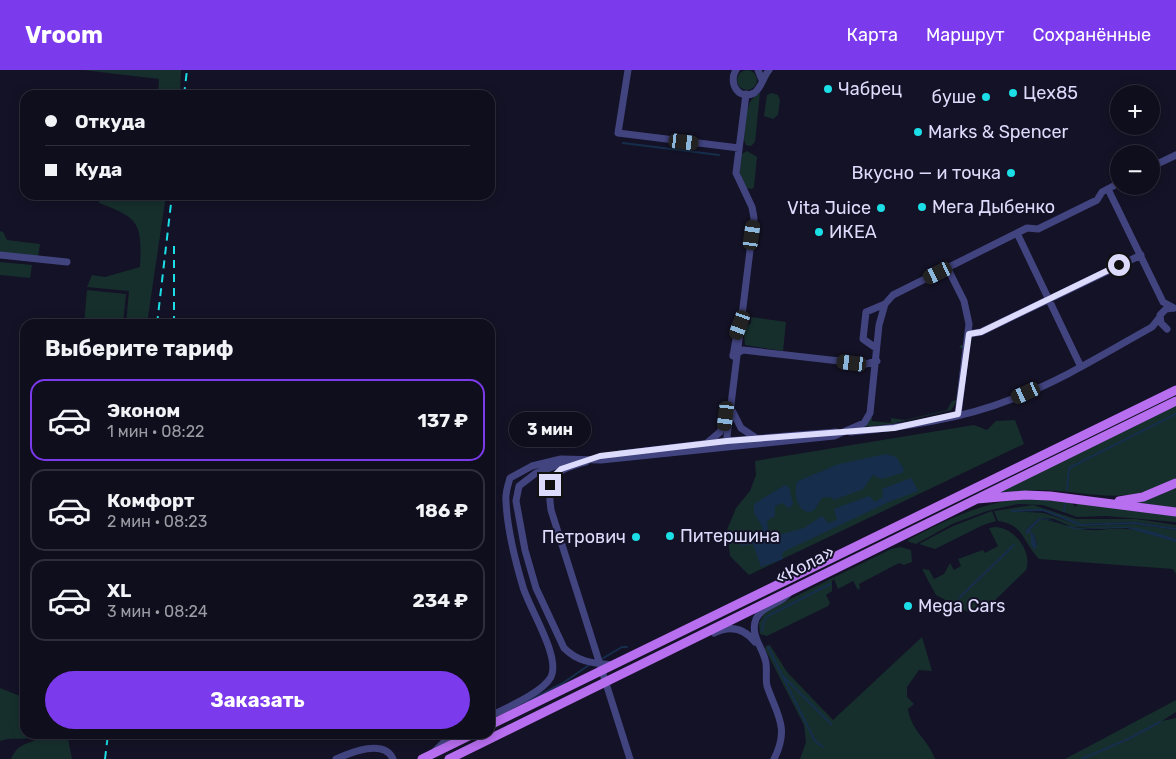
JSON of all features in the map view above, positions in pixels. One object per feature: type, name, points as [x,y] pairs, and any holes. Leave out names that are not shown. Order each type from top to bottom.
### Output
[{"type":"main road","points":[[1133,411],[1176,384]]},
{"type":"main road","name":"«Кола»","points":[[495,724],[1176,390]]},
{"type":"main road","name":"«Кола»","points":[[495,736],[1176,401]]},
{"type":"main road","points":[[1077,500],[1126,501],[1159,492],[1176,483]]},
{"type":"main road","points":[[972,500],[1026,495],[1176,512]]},
{"type":"main road","points":[[422,759],[463,739]]},
{"type":"main road","name":"«Кола»","points":[[449,759],[490,739]]},
{"type":"street","points":[[628,70],[618,133],[739,148]]},
{"type":"street","points":[[736,70],[732,76],[733,86],[740,93],[746,94],[757,90],[769,70]]},
{"type":"street","points":[[758,70],[762,80]]},
{"type":"street","points":[[724,445],[726,416],[740,339],[740,325],[754,218],[752,206],[736,173],[746,94]]},
{"type":"street","points":[[1160,163],[1176,155]]},
{"type":"street","points":[[876,348],[864,338],[866,312],[885,304],[893,295],[1027,228],[1038,229],[1097,200],[1102,192],[1108,189],[1163,302],[1160,316],[1161,323],[1167,329]]},
{"type":"street","points":[[1017,233],[1081,366]]},
{"type":"street","points":[[0,255],[67,262]]},
{"type":"street","points":[[969,334],[981,332],[1141,255]]},
{"type":"street","points":[[948,268],[966,308],[969,334],[958,414]]},
{"type":"street","points":[[1163,302],[1175,308]]},
{"type":"street","points":[[614,665],[586,663],[571,655],[564,648],[536,588],[525,550],[516,501],[520,486],[536,473],[558,465],[724,445],[834,436],[859,426],[867,419],[876,361],[879,325],[885,304]]},
{"type":"street","points":[[630,759],[554,526],[550,499],[553,477],[561,469],[600,456],[703,444],[724,445],[756,438],[894,428],[958,414],[1014,398],[1081,366],[1152,327],[1166,309],[1175,308]]},
{"type":"street","points":[[724,445],[732,409],[736,353],[735,338],[740,325]]},
{"type":"street","points":[[1152,327],[1175,328]]},
{"type":"street","points":[[740,339],[749,351]]},
{"type":"street","points":[[736,353],[749,351],[866,364],[876,361]]},
{"type":"street","points":[[732,409],[741,428],[756,438]]},
{"type":"street","points":[[703,444],[720,432],[726,416]]},
{"type":"street","points":[[495,714],[513,705],[542,686],[551,677],[554,665],[551,653],[524,588],[513,545],[506,499],[510,478],[532,466],[561,459],[592,460]]},
{"type":"street","points":[[774,759],[781,741],[781,720],[767,684],[765,660],[758,646],[754,630],[757,618],[765,609],[787,598],[792,590]]},
{"type":"street","points":[[682,644],[688,644],[721,630],[731,628],[746,632],[758,646]]},
{"type":"street","points":[[432,754],[447,739]]},
{"type":"street","points":[[336,759],[359,749],[372,748],[385,752],[393,759]]},
{"type":"green space","points":[[83,70],[181,70],[180,90],[158,90],[159,79]]},
{"type":"green space","points":[[743,70],[751,70],[757,76],[757,84],[751,90],[743,90],[737,84],[737,76]]},
{"type":"green space","points":[[760,93],[755,142],[751,146],[746,145],[744,140],[746,113],[751,101]]},
{"type":"green space","points":[[772,93],[778,95],[780,100],[778,115],[773,119],[764,116],[767,95]]},
{"type":"green space","points":[[747,151],[757,157],[754,187],[752,189],[746,188],[739,170],[740,155]]},
{"type":"green space","points":[[99,200],[165,200],[148,319],[126,319],[129,291],[87,287],[92,275],[105,277],[140,267],[140,241],[136,224],[123,213],[99,203]]},
{"type":"green space","points":[[0,231],[3,232],[7,240],[40,244],[38,257],[0,253]]},
{"type":"green space","points":[[0,262],[32,265],[30,278],[0,275]]},
{"type":"green space","points":[[87,290],[126,294],[124,319],[84,319]]},
{"type":"green space","points":[[751,317],[786,322],[783,351],[745,345],[743,328],[751,323]]},
{"type":"green space","points":[[961,345],[964,345],[957,401],[951,410],[891,424],[860,427],[872,417],[872,421],[891,423],[891,418],[905,420],[947,410],[952,401],[956,400],[963,348],[959,348]]},
{"type":"green space","points":[[1176,405],[1176,478],[1140,493],[1123,495],[1107,496],[1037,490],[1002,493],[1002,490]]},
{"type":"green space","points":[[1015,420],[1024,444],[749,575],[730,556],[727,530],[736,508],[750,491],[756,475],[755,461],[974,425],[987,430],[996,421]]},
{"type":"green space","points":[[1176,488],[1176,508],[1138,503]]},
{"type":"green space","points":[[1032,498],[1071,502],[1076,507],[1077,503],[1176,514],[1176,522],[1106,516],[1077,517],[1043,505],[1018,504],[987,511],[952,524],[916,544],[908,540],[968,512],[998,503]]},
{"type":"green space","points":[[1033,505],[1076,519],[1136,519],[1176,525],[1176,528],[1136,522],[1081,524],[1043,510],[1012,511],[1044,513],[1082,526],[1134,524],[1176,530],[1176,539],[1128,527],[1105,529],[1072,527],[1089,530],[1099,530],[1118,528],[1134,530],[1176,542],[1176,574],[1173,569],[1039,559],[1018,530],[1007,523],[998,521],[994,511]],"holes":[[[1039,518],[1054,519],[1072,527],[1040,519],[1030,530],[1034,535],[1037,545],[1033,549],[1031,532],[1025,531]]]},
{"type":"green space","points":[[992,511],[996,521],[983,525],[935,549],[919,544],[953,526]]},
{"type":"green space","points":[[995,527],[1009,531],[1020,542],[1027,556],[1026,570],[983,612],[970,613],[936,595],[922,569],[929,570],[934,579],[944,574],[950,563],[954,570],[961,566],[958,559],[983,550],[985,553],[998,546],[989,528]]},
{"type":"green space","points":[[900,547],[911,550],[912,562],[904,565],[899,563],[859,584],[860,588],[858,590],[853,581],[838,589],[834,579],[832,581],[832,591],[826,595],[830,603],[828,606],[767,636],[760,634],[759,623],[766,611],[891,549]]},
{"type":"green space","points":[[922,637],[932,671],[919,670],[907,687],[907,697],[914,704],[908,709],[912,723],[935,759],[800,759],[806,742],[804,725],[765,649],[766,646],[770,645],[787,672],[833,720]]},
{"type":"green space","points":[[0,688],[20,696],[20,738],[0,741]]},
{"type":"green space","points":[[1176,700],[1176,712],[1162,721],[1176,718],[1176,759],[1065,759]]},
{"type":"green space","points":[[68,739],[72,759],[11,759],[18,748],[35,740]]},
{"type":"water","points":[[886,454],[896,457],[904,469],[902,473],[881,479],[873,475],[863,489],[834,500],[831,497],[822,498],[812,511],[807,512],[800,506],[796,496],[798,481],[839,464]]},
{"type":"water","points":[[911,478],[918,491],[891,501],[785,551],[782,554],[783,559],[761,567],[753,544],[741,546],[739,539],[761,532],[763,528],[754,513],[754,504],[785,485],[789,487],[793,504],[789,509],[783,503],[775,506],[775,516],[767,521],[768,531],[775,536],[804,528],[822,516],[828,523],[837,520],[834,509],[869,496],[875,502],[883,497],[882,489]]},
{"type":"water","points":[[1039,518],[1052,520],[1079,528],[1127,527],[1139,529],[1176,539],[1176,542],[1127,528],[1073,529],[1054,521],[1041,519],[1030,530],[1034,535],[1037,546],[1034,550],[1031,544],[1031,532],[1027,534],[1025,531]]},
{"type":"waterway","points":[[623,143],[719,155]]},
{"type":"waterway","points":[[1067,490],[1069,468],[1176,414]]},
{"type":"waterway","points":[[1064,511],[1065,504]]},
{"type":"waterway","points":[[1012,511],[1043,510],[1081,525],[1135,523],[1176,529]]},
{"type":"waterway","points":[[959,598],[1014,545]]},
{"type":"waterway","points":[[762,631],[764,621],[768,616],[830,584]]},
{"type":"waterway","points":[[600,660],[622,647],[627,647]]},
{"type":"waterway","points":[[768,647],[815,741],[823,747]]},
{"type":"waterway","points":[[526,702],[563,683],[589,665]]},
{"type":"waterway","points":[[784,677],[831,724]]},
{"type":"waterway","points":[[1082,759],[1128,739],[1160,722]]},
{"type":"railway","points":[[185,90],[187,70]]},
{"type":"railway","points":[[158,319],[171,200]]},
{"type":"railway","points":[[174,245],[174,319]]},
{"type":"railway","points":[[105,759],[107,739]]},
{"type":"place","name":"Чабрец","points":[[828,89]]},
{"type":"place","name":"Цех85","points":[[1013,93]]},
{"type":"place","name":"буше","points":[[986,97]]},
{"type":"place","name":"Marks & Spencer","points":[[918,132]]},
{"type":"place","name":"Вкусно — и точка","points":[[1011,173]]},
{"type":"place","name":"Мега Дыбенко","points":[[922,207]]},
{"type":"place","name":"Vita Juice","points":[[881,208]]},
{"type":"place","name":"ИКЕА","points":[[819,232]]},
{"type":"place","name":"Питершина","points":[[670,536]]},
{"type":"place","name":"Петрович","points":[[636,537]]},
{"type":"place","name":"Mega Cars","points":[[908,606]]},
{"type":"route","points":[[550,485],[553,477],[561,469],[600,456],[727,441],[833,431],[840,433],[894,428],[958,414],[969,334],[981,332],[1119,265]]}]
